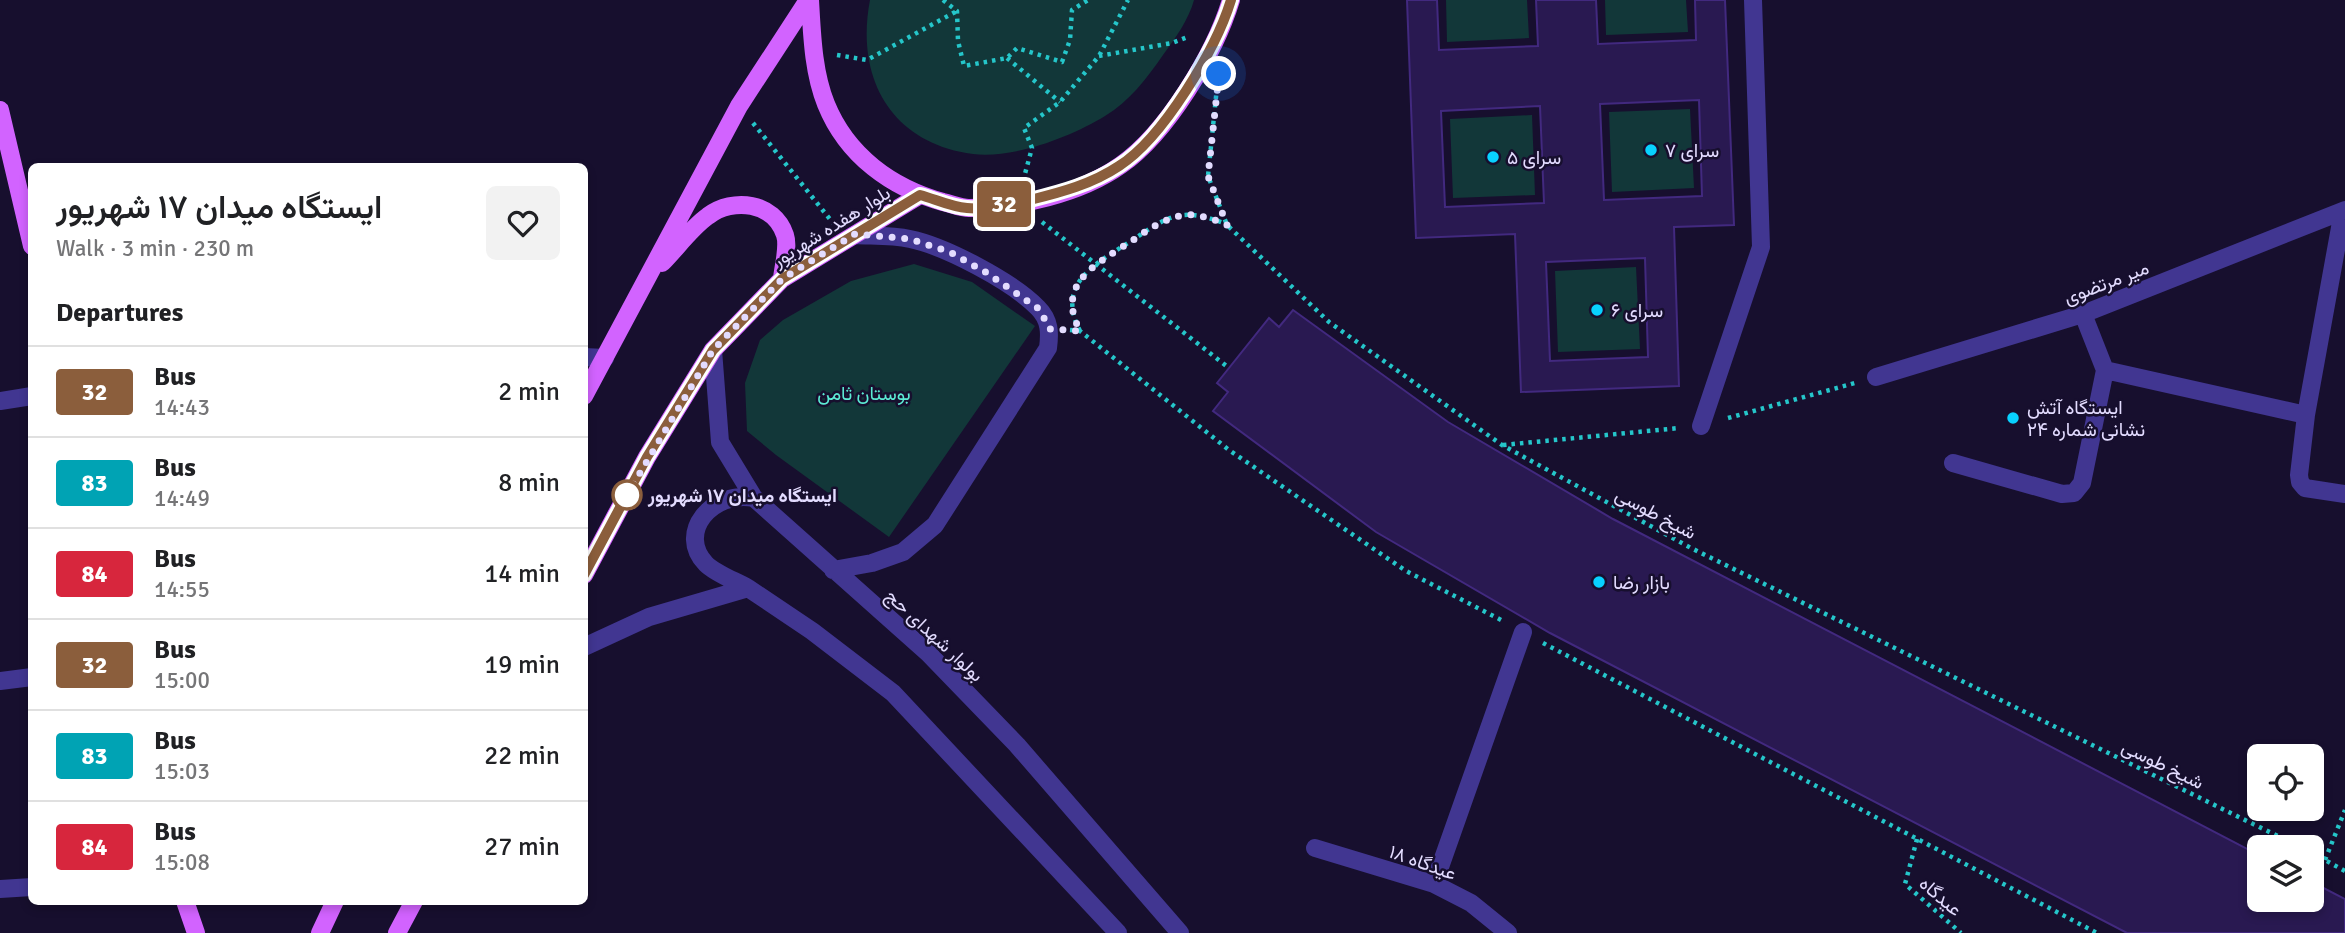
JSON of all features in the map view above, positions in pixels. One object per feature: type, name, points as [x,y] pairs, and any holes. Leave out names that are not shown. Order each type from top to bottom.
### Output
[{"type":"main road","points":[[809,0],[813,51],[826,104],[849,147],[885,177],[920,195],[967,208],[1018,203],[1076,188],[1121,165],[1156,131],[1190,84],[1224,24],[1231,0]]},
{"type":"main road","points":[[588,389],[739,106],[809,0]]},
{"type":"main road","points":[[0,110],[28,229]]},
{"type":"main road","name":"بلوار هفده شهریور","points":[[588,568],[647,457],[713,350],[782,279],[920,195]]},
{"type":"main road","points":[[647,279],[706,216],[722,207],[739,204],[756,206],[779,223],[786,237],[782,279]]},
{"type":"main road","points":[[186,905],[196,933]]},
{"type":"main road","points":[[320,933],[333,905]]},
{"type":"main road","points":[[397,933],[412,905]]},
{"type":"street","points":[[1700,426],[1761,247],[1753,0]]},
{"type":"street","points":[[2344,210],[2306,415],[2300,482],[2305,488],[2345,494]]},
{"type":"street","name":"میر مرتضوی","points":[[1876,377],[2083,314],[2344,210]]},
{"type":"street","points":[[833,570],[872,563],[903,552],[935,525],[1048,348],[1050,329],[1039,309],[987,273],[950,252],[910,239],[851,237]]},
{"type":"street","points":[[1953,463],[2062,494],[2074,493],[2082,483],[2105,370],[2083,314]]},
{"type":"street","name":"بولوار شهدای حج","points":[[713,350],[720,442],[754,498],[928,653],[1000,727],[1180,933]]},
{"type":"street","points":[[588,357],[605,358]]},
{"type":"street","points":[[2105,370],[2306,415]]},
{"type":"street","points":[[0,401],[28,397]]},
{"type":"street","points":[[754,498],[725,498],[712,505],[698,529],[697,546],[705,564],[748,588],[812,631],[893,692],[1118,933]]},
{"type":"street","points":[[588,646],[649,617],[748,588]]},
{"type":"street","points":[[1434,884],[1523,632]]},
{"type":"street","points":[[0,681],[28,678]]},
{"type":"street","name":"عیدگاه ۱۸","points":[[1315,848],[1434,884],[1471,903],[1508,933]]},
{"type":"street","points":[[0,889],[28,887]]},
{"type":"path","points":[[943,0],[957,11],[958,41],[964,66],[1007,58],[1017,48],[1062,62],[1070,40],[1072,10],[1088,0]]},
{"type":"path","points":[[1128,0],[1099,56],[1060,102],[1024,128],[1032,148],[1018,203],[1229,368]]},
{"type":"path","points":[[813,51],[867,60],[957,11]]},
{"type":"path","points":[[1099,56],[1172,43],[1224,24]]},
{"type":"path","points":[[1007,58],[1060,102]]},
{"type":"path","name":"شیخ طوسی","points":[[1218,79],[1208,176],[1227,225],[1329,322],[1502,445],[1692,548],[2276,835]]},
{"type":"path","points":[[739,106],[851,237]]},
{"type":"path","points":[[1227,225],[1206,217],[1182,215],[1159,223],[1087,270],[1073,293],[1071,314],[1080,331],[1229,450],[1406,571],[2098,933]]},
{"type":"path","points":[[1050,329],[1080,331]]},
{"type":"path","points":[[2345,810],[2325,860],[2345,870]]},
{"type":"path","name":"عیدگاه","points":[[1917,839],[1905,884],[1961,933]]},
{"type":"green space","points":[[870,0],[1194,0],[1181,29],[1157,64],[1122,104],[1091,124],[1059,139],[1023,150],[989,155],[944,147],[920,136],[900,121],[885,102],[874,80],[868,55]]},
{"type":"green space","points":[[1446,0],[1527,0],[1529,38],[1447,42]]},
{"type":"green space","points":[[1605,0],[1686,0],[1688,32],[1606,35]]},
{"type":"green space","points":[[1690,109],[1694,188],[1612,192],[1609,112]]},
{"type":"green space","points":[[1532,115],[1535,195],[1453,198],[1450,119]]},
{"type":"green space","name":"بوستان ثامن","points":[[914,264],[972,282],[1035,326],[889,537],[747,431],[745,383],[760,340],[783,320],[851,281]]},
{"type":"green space","points":[[1636,267],[1640,349],[1558,352],[1555,271]]},
{"type":"building","points":[[1407,0],[1437,0],[1439,50],[1538,46],[1536,0],[1596,0],[1598,44],[1696,40],[1695,0],[1725,0],[1734,225],[1674,227],[1679,386],[1521,392],[1515,234],[1416,238]],"holes":[[[1699,100],[1702,196],[1604,200],[1600,104]],[[1540,106],[1544,203],[1445,207],[1441,111]],[[1645,258],[1648,357],[1550,361],[1546,262]]]},
{"type":"building","name":"بازار رضا","points":[[1293,310],[1448,422],[1613,519],[2247,849],[2247,912],[2324,912],[2324,888],[2345,899],[2345,933],[2127,933],[1550,633],[1376,532],[1213,411],[1228,392],[1217,383],[1269,318],[1279,327]]},
{"type":"bus line","name":"32","points":[[588,568],[647,457],[713,350],[782,279],[920,195],[967,208],[1018,203],[1076,188],[1121,165],[1156,131],[1190,84],[1224,24],[1231,0]]},
{"type":"place","name":"سرای ۷","points":[[1651,150]]},
{"type":"place","name":"سرای ۵","points":[[1493,157]]},
{"type":"place","name":"سرای ۶","points":[[1597,310]]},
{"type":"place","name":"ایستگاه آتش نشانی شماره ۲۴","points":[[2013,418]]},
{"type":"place","name":"ایستگاه میدان ۱۷ شهریور","points":[[627,495]]},
{"type":"place","name":"بازار رضا","points":[[1599,582]]},
{"type":"route","points":[[627,495],[647,457],[713,350],[782,279],[855,234],[910,239],[950,252],[987,273],[1039,309],[1050,329],[1080,331],[1071,314],[1073,293],[1087,270],[1159,223],[1182,215],[1206,217],[1227,225],[1208,176],[1219,74]]}]
